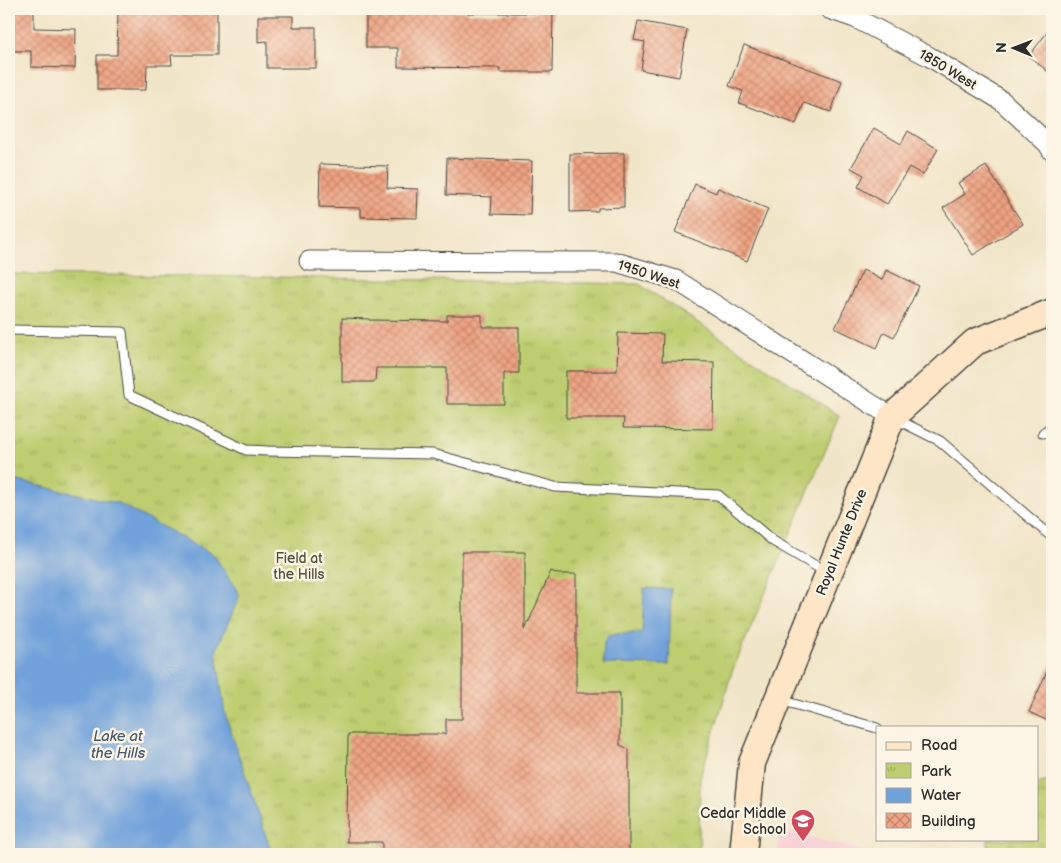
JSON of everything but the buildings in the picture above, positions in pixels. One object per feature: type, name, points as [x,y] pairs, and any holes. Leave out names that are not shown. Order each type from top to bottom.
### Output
[{"type":"main road","name":"Royal Hunte Drive","points":[[743,854],[752,762],[892,416],[975,342],[1052,312]]},
{"type":"street","name":"1850 West","points":[[829,9],[855,18],[930,56],[1002,101],[1048,144],[1052,151]]},
{"type":"street","name":"1950 West","points":[[309,261],[616,262],[676,280],[892,416]]},
{"type":"lane","points":[[9,330],[122,332],[129,395],[246,450],[433,454],[556,487],[718,495],[773,541],[828,574]]},
{"type":"lane","points":[[892,416],[940,441],[1052,537]]},
{"type":"lane","points":[[1043,433],[1052,426]]},
{"type":"lane","points":[[778,699],[876,728]]},
{"type":"shaded area","name":"Cedar Middle School","points":[[779,830],[878,854],[778,854]]},
{"type":"green space","name":"Field at the Hills","points":[[9,274],[639,284],[840,416],[732,672],[700,778],[699,854],[9,854]]},
{"type":"green space","points":[[1052,780],[1052,854],[988,854],[988,840],[1038,840],[1038,784]]},
{"type":"water","name":"Lake at the Hills","points":[[9,479],[118,503],[214,555],[240,595],[216,651],[225,714],[272,854],[9,854]]},
{"type":"water","points":[[644,588],[671,589],[669,665],[603,664],[604,642],[608,636],[642,633]]},
{"type":"place","name":"Cedar Middle School","points":[[803,842]]}]
